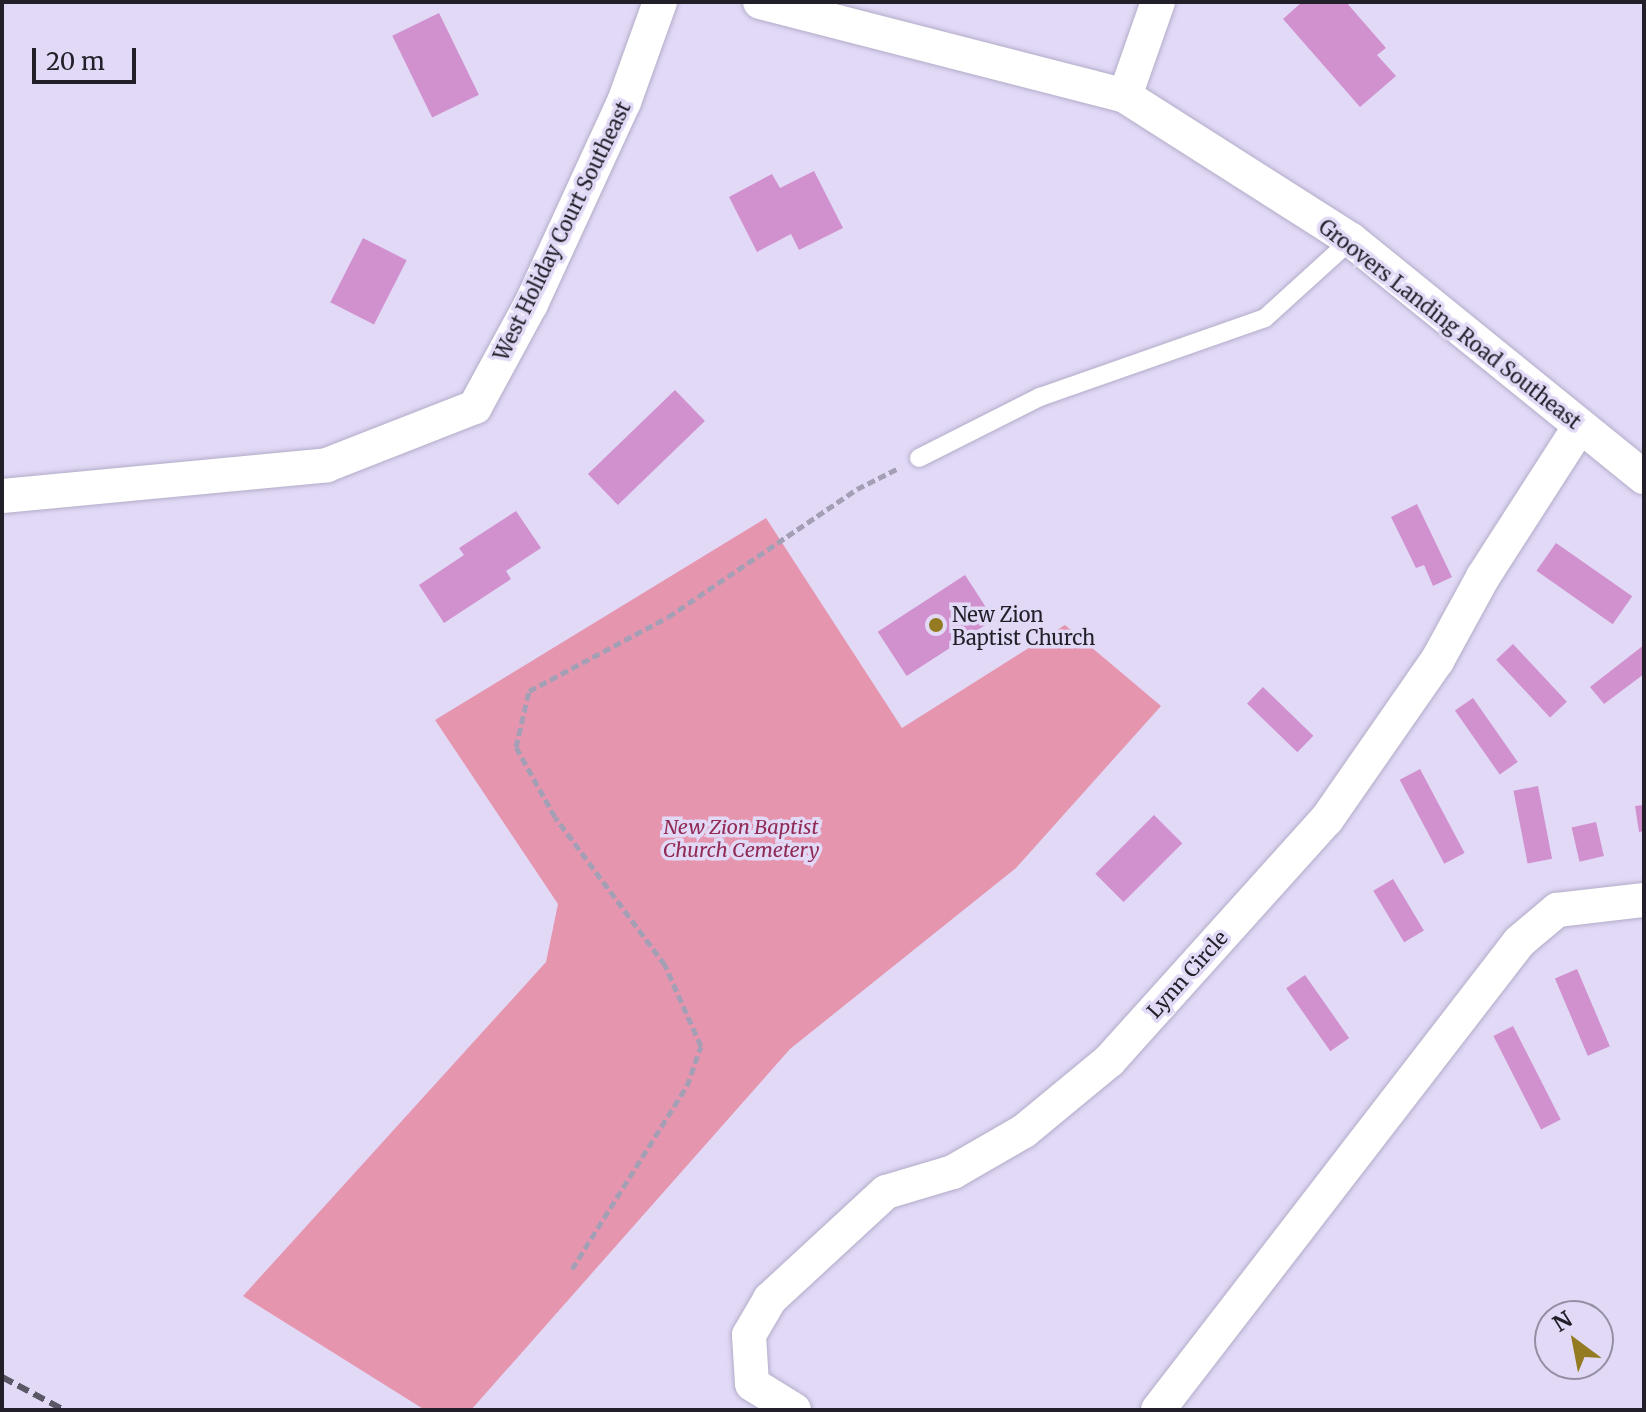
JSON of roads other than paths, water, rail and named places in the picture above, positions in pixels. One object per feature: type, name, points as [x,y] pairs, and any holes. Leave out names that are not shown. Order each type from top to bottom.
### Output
[{"type":"street","name":"West Holiday Court Southeast","points":[[2,496],[327,465],[475,407],[531,304],[605,146],[660,2]]},
{"type":"street","name":"Groovers Landing Road Southeast","points":[[760,2],[1125,96],[1351,240],[1644,477]]},
{"type":"street","points":[[1125,96],[1158,2]]},
{"type":"street","name":"Lynn Circle","points":[[794,1410],[752,1384],[749,1335],[770,1299],[886,1192],[953,1172],[1024,1131],[1109,1061],[1327,819],[1437,661],[1483,577],[1580,426]]},
{"type":"street","points":[[1158,1410],[1519,942],[1557,910],[1644,900]]},
{"type":"lane","points":[[919,458],[1040,397],[1265,318],[1351,240]]},
{"type":"railway","points":[[2,1377],[64,1410]]},
{"type":"place","name":"New Zion Baptist Church","points":[[936,625]]},
{"type":"park label","name":"New Zion Baptist Church Cemetery","points":[[741,838]]}]
